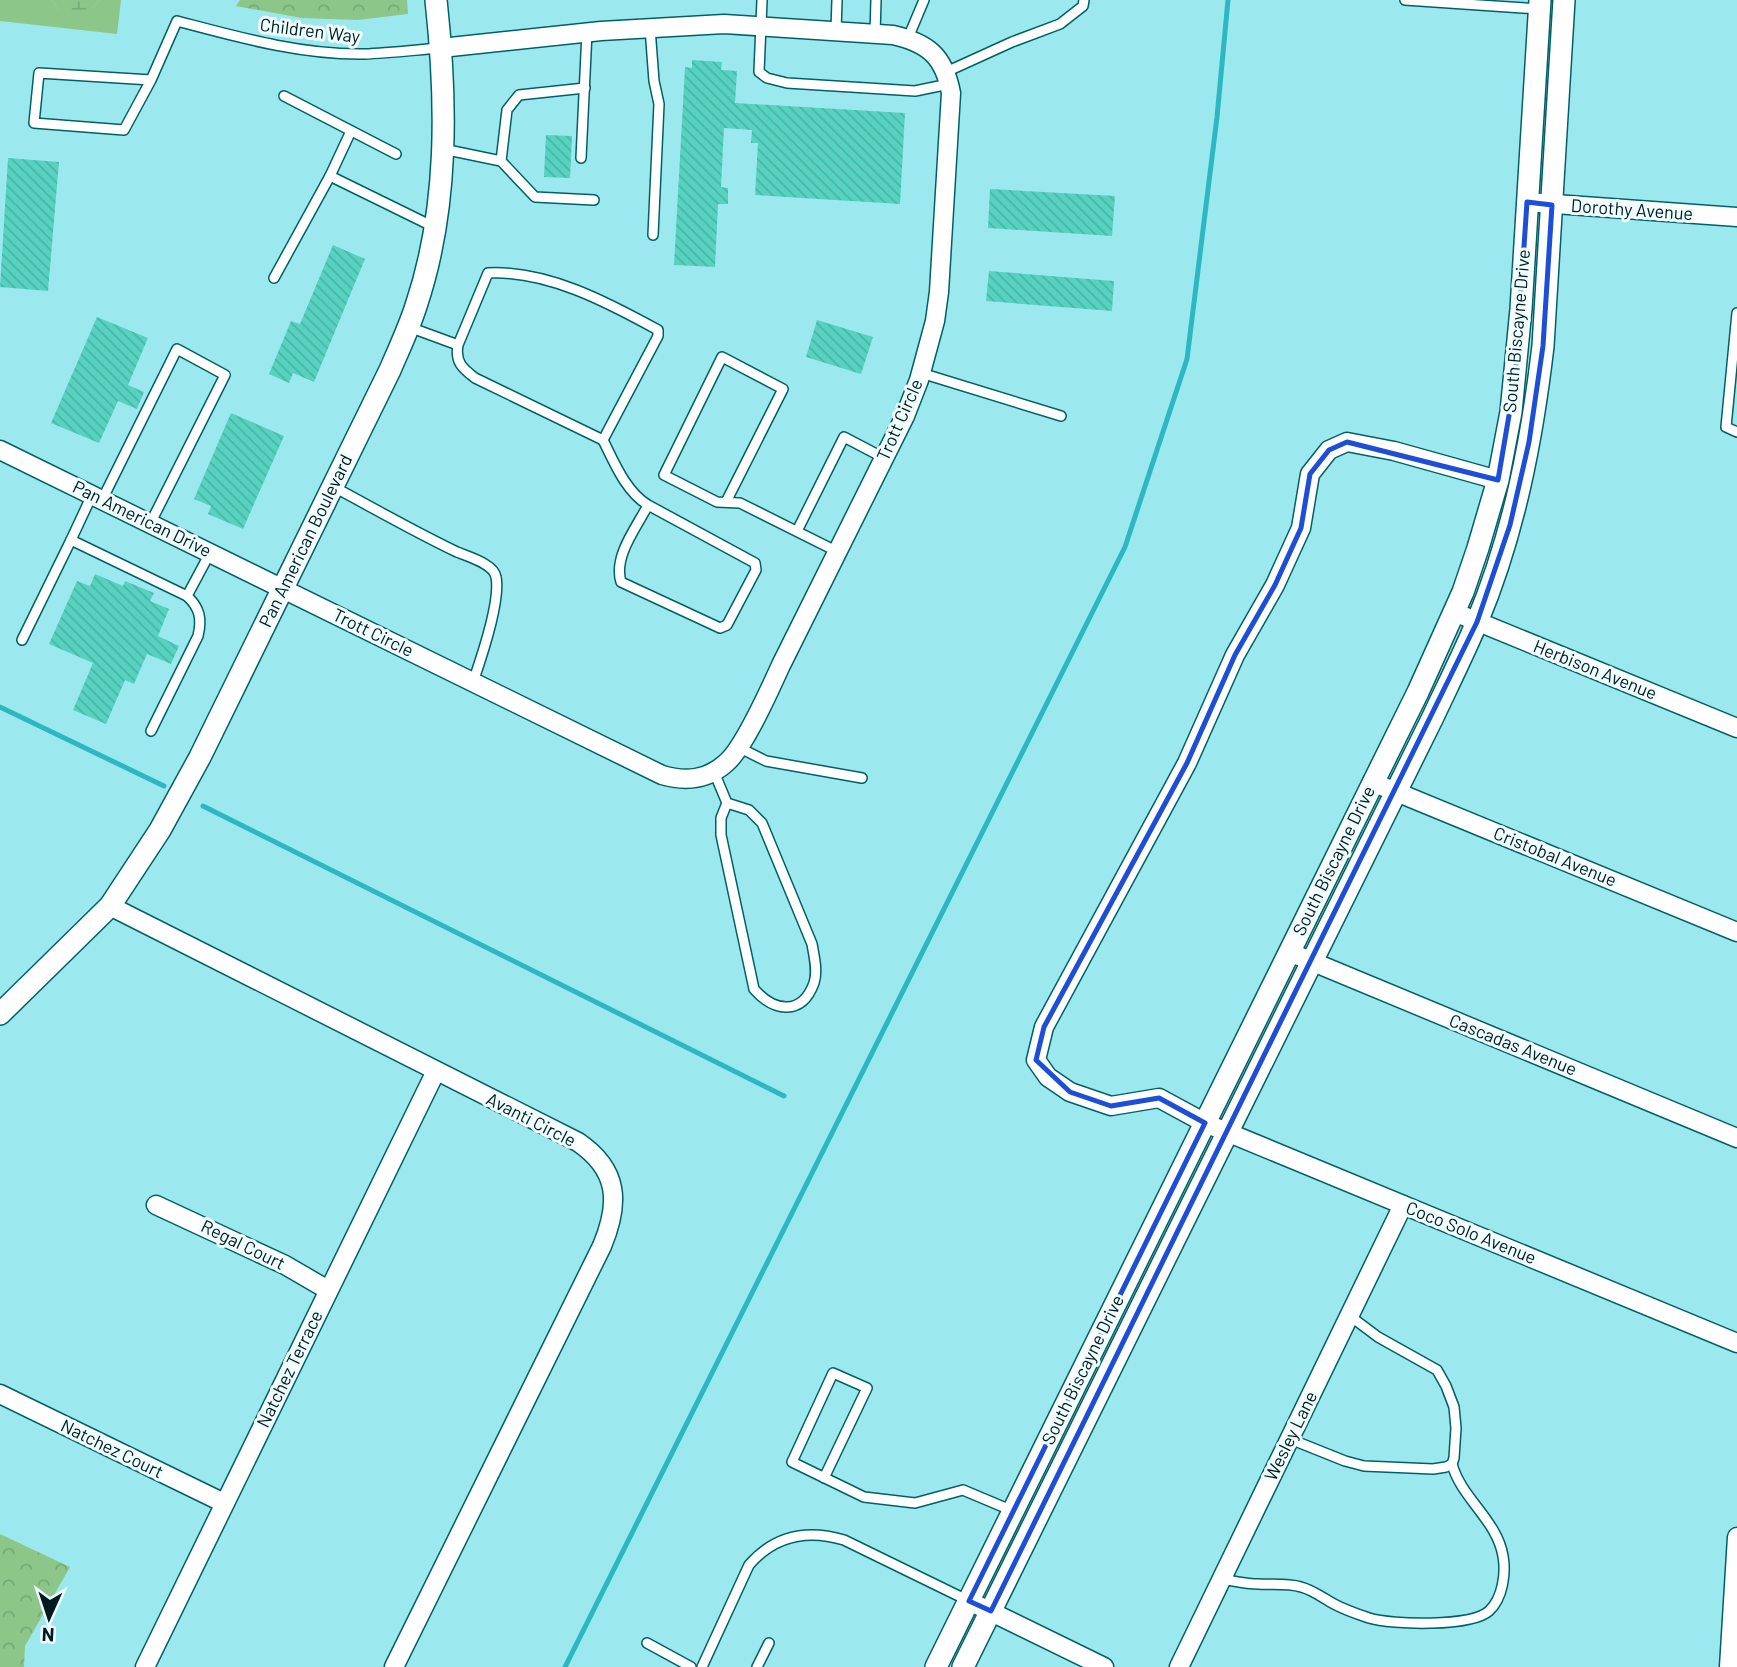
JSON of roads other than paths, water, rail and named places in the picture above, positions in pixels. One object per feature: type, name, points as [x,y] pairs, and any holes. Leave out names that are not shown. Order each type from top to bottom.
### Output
[{"type":"street","name":"Pan American Boulevard","points":[[0,1014],[110,906],[153,841],[182,790],[284,589],[390,370],[422,284],[434,227],[443,149],[441,48],[436,0]]},
{"type":"street","name":"South Biscayne Drive","points":[[963,1667],[1477,622],[1510,525],[1530,442],[1543,346],[1564,0]]},
{"type":"street","name":"South Biscayne Drive","points":[[936,1667],[1438,651],[1478,548],[1498,480],[1515,380],[1539,4]]},
{"type":"street","points":[[441,48],[650,27],[724,24],[761,26],[908,38],[930,49],[948,78]]},
{"type":"street","name":"Trott Circle","points":[[284,589],[662,775],[689,780],[714,772],[729,761],[838,552],[905,416],[921,373],[935,321],[939,292],[951,93],[948,78]]},
{"type":"street","name":"Dorothy Avenue","points":[[1527,202],[1737,217]]},
{"type":"street","name":"Coco Solo Avenue","points":[[1498,480],[1394,451],[1347,442],[1329,450],[1310,474],[1301,528],[1275,585],[1235,655],[1187,763],[1044,1027],[1036,1060],[1048,1077],[1070,1092],[1111,1106],[1159,1098],[1205,1123],[1737,1343]]},
{"type":"street","name":"Pan American Drive","points":[[0,450],[284,589]]},
{"type":"street","name":"Herbison Avenue","points":[[1454,612],[1737,728]]},
{"type":"street","name":"Cristobal Avenue","points":[[1372,782],[1737,932]]},
{"type":"street","name":"Avanti Circle","points":[[110,906],[578,1142],[590,1151],[607,1172],[615,1204],[612,1222],[602,1246],[394,1667]]},
{"type":"street","name":"Cascadas Avenue","points":[[1289,952],[1737,1138]]},
{"type":"street","name":"Natchez Terrace","points":[[145,1667],[436,1071]]},
{"type":"street","name":"Regal Court","points":[[156,1205],[285,1265],[328,1290]]},
{"type":"street","name":"Wesley Lane","points":[[1179,1667],[1403,1205]]},
{"type":"street","name":"Natchez Court","points":[[0,1394],[224,1503]]},
{"type":"street","points":[[1729,1667],[1737,1537]]},
{"type":"street","points":[[969,1601],[1104,1667]]},
{"type":"lane","points":[[762,0],[760,72],[787,83],[915,91],[948,78],[1012,41],[1060,24],[1083,6],[1084,0]]},
{"type":"lane","points":[[836,0],[836,31]]},
{"type":"lane","points":[[875,34],[876,0]]},
{"type":"lane","points":[[908,38],[924,0]]},
{"type":"lane","points":[[1405,0],[1539,4]]},
{"type":"lane","name":"Children Way","points":[[150,80],[177,21],[245,39],[300,49],[363,54],[441,48]]},
{"type":"lane","points":[[650,27],[654,81],[659,104],[653,235]]},
{"type":"lane","points":[[582,158],[587,32]]},
{"type":"lane","points":[[39,73],[150,80],[124,130],[34,123],[39,73]]},
{"type":"lane","points":[[501,161],[506,110],[519,95],[585,88]]},
{"type":"lane","points":[[284,96],[396,154]]},
{"type":"lane","points":[[274,278],[330,176],[351,131]]},
{"type":"lane","points":[[443,149],[501,161],[534,197],[594,200]]},
{"type":"lane","points":[[330,176],[434,227]]},
{"type":"lane","points":[[603,440],[658,336],[658,330],[639,318],[573,288],[558,283],[488,273],[458,345],[457,360],[462,369],[475,378],[603,440],[622,476],[642,501],[755,563],[756,570],[727,625],[720,628],[621,582],[618,573],[620,560],[648,505]]},
{"type":"lane","points":[[1737,313],[1726,427],[1737,432]]},
{"type":"lane","points":[[408,327],[458,345]]},
{"type":"lane","points":[[22,640],[71,540],[97,498],[177,349],[225,375],[150,524]]},
{"type":"lane","points":[[726,502],[783,389],[722,357],[664,475],[718,502],[740,503],[838,552]]},
{"type":"lane","points":[[921,373],[1062,416]]},
{"type":"lane","points":[[797,531],[844,437],[884,458]]},
{"type":"lane","points":[[333,486],[438,543],[491,568],[496,576],[495,596],[486,644],[473,682]]},
{"type":"lane","points":[[71,540],[187,596],[196,605],[200,616],[198,636],[151,731]]},
{"type":"lane","points":[[187,596],[210,553]]},
{"type":"lane","points":[[738,747],[766,761],[862,778]]},
{"type":"lane","points":[[714,772],[727,803],[721,818],[721,835],[754,989],[764,1000],[778,1008],[795,1005],[807,996],[815,981],[816,965],[812,944],[762,823],[749,810],[727,803]]},
{"type":"lane","points":[[1222,1578],[1255,1584],[1304,1587],[1354,1613],[1408,1624],[1455,1621],[1489,1612],[1503,1587],[1503,1553],[1480,1510],[1456,1478],[1452,1464],[1456,1428],[1454,1407],[1437,1370],[1378,1337],[1350,1316]]},
{"type":"lane","points":[[824,1478],[867,1388],[833,1374],[792,1462],[824,1478],[864,1497],[915,1503],[963,1490],[1013,1511]]},
{"type":"lane","points":[[1290,1439],[1345,1461],[1364,1465],[1433,1469],[1452,1464]]},
{"type":"lane","points":[[702,1667],[749,1565],[771,1545],[788,1537],[826,1535],[844,1540],[969,1601]]},
{"type":"lane","points":[[648,1643],[691,1667]]},
{"type":"lane","points":[[757,1667],[769,1643]]},
{"type":"waterway","points":[[565,1667],[1125,547],[1187,359],[1217,117],[1228,0]]},
{"type":"waterway","points":[[0,707],[164,786]]},
{"type":"waterway","points":[[203,806],[784,1096]]}]
